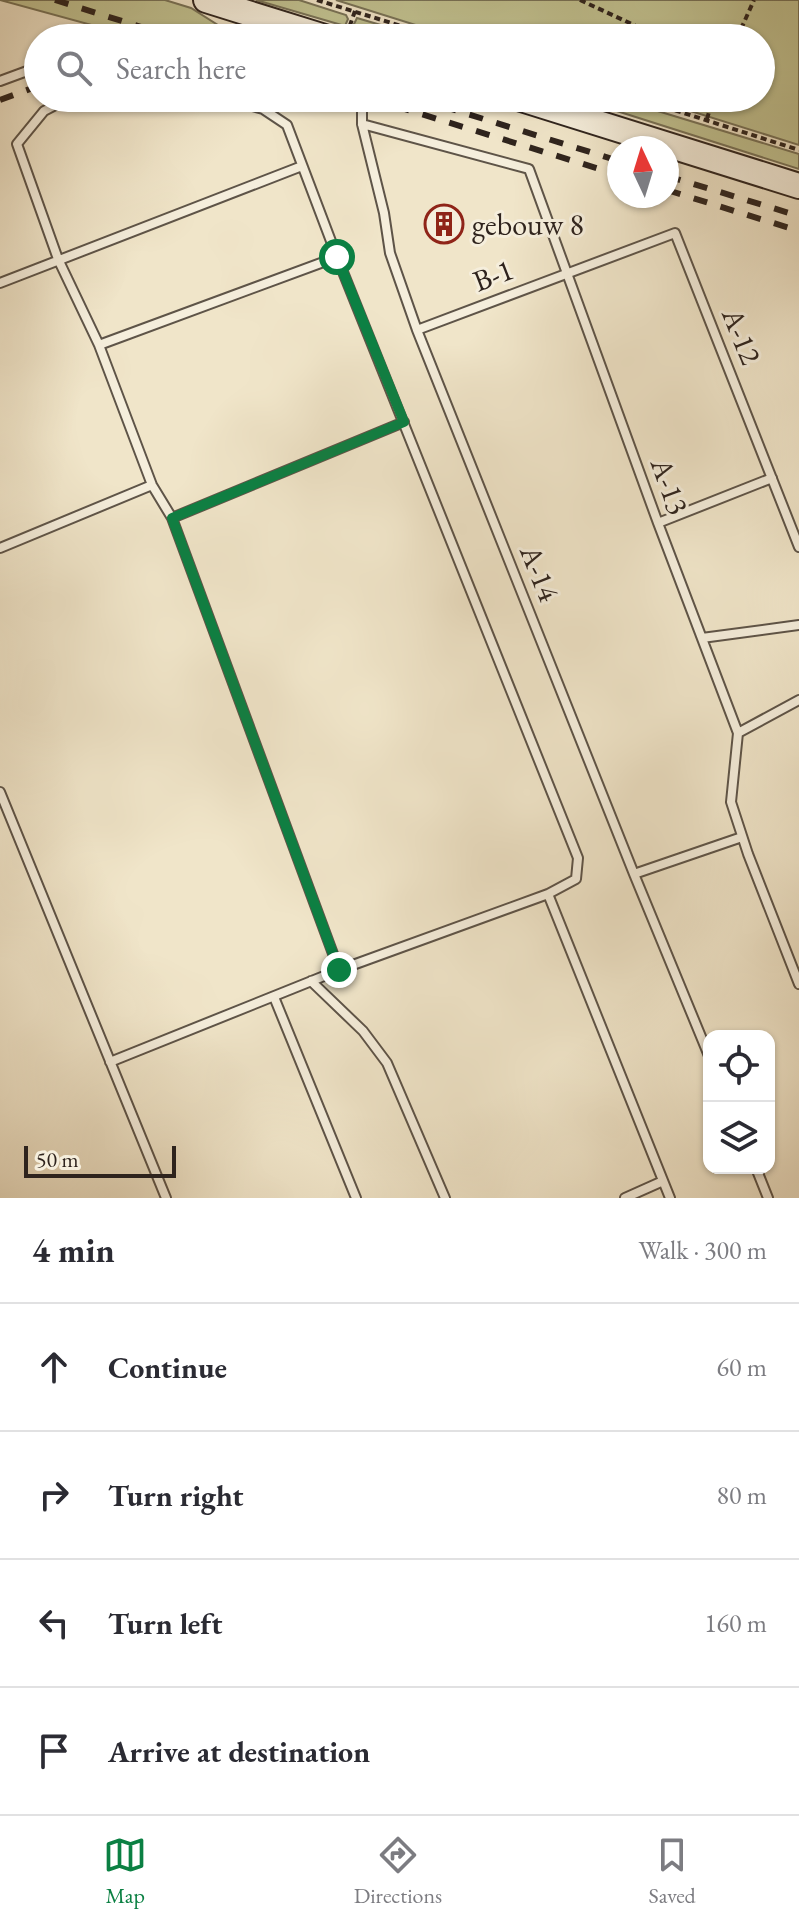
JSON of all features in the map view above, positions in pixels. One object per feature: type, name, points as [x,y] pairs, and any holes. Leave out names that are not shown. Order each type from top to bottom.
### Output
[{"type":"street","points":[[206,0],[283,24]]},
{"type":"street","points":[[563,112],[799,186]]},
{"type":"lane","points":[[0,81],[24,72]]},
{"type":"lane","points":[[43,112],[17,144],[58,259],[99,345],[152,485],[172,518],[339,970]]},
{"type":"lane","points":[[110,1062],[339,970],[548,894],[576,879],[578,858],[287,125],[268,112]]},
{"type":"lane","name":"A-14","points":[[362,112],[390,253],[417,330],[703,1041]]},
{"type":"lane","name":"A-13","points":[[362,124],[529,169],[738,733],[731,802],[799,984]]},
{"type":"lane","points":[[0,283],[302,166]]},
{"type":"lane","name":"B-1","points":[[417,330],[675,233]]},
{"type":"lane","name":"A-12","points":[[675,233],[799,547]]},
{"type":"lane","points":[[99,345],[337,257]]},
{"type":"lane","points":[[172,518],[404,422]]},
{"type":"lane","points":[[658,523],[772,478]]},
{"type":"lane","points":[[0,548],[152,485]]},
{"type":"lane","points":[[702,638],[799,625]]},
{"type":"lane","points":[[738,733],[799,700]]},
{"type":"lane","points":[[0,792],[166,1198]]},
{"type":"lane","points":[[634,874],[742,837]]},
{"type":"lane","points":[[548,894],[670,1198]]},
{"type":"lane","points":[[311,981],[363,1031],[387,1063],[445,1198]]},
{"type":"lane","points":[[274,997],[356,1198]]},
{"type":"lane","points":[[758,1174],[768,1198]]},
{"type":"lane","points":[[625,1198],[663,1181]]},
{"type":"path","points":[[317,0],[396,24]]},
{"type":"path","points":[[580,0],[632,24]]},
{"type":"path","points":[[743,24],[754,0]]},
{"type":"path","points":[[350,24],[355,11]]},
{"type":"path","points":[[684,112],[799,150]]},
{"type":"path","points":[[707,119],[709,112]]},
{"type":"green space","points":[[0,0],[165,0],[191,8],[216,24],[88,24]]},
{"type":"green space","points":[[256,0],[299,0],[346,15],[346,24]]},
{"type":"green space","points":[[336,0],[799,0],[799,145],[694,112],[775,112],[775,24],[412,24]]},
{"type":"green space","points":[[357,18],[377,24],[354,24]]},
{"type":"green space","points":[[620,112],[661,112],[799,154],[799,169]]},
{"type":"railway","points":[[55,0],[131,24]]},
{"type":"railway","points":[[0,100],[24,91]]},
{"type":"railway","points":[[414,112],[607,171]]},
{"type":"railway","points":[[461,112],[607,157]]},
{"type":"railway","points":[[679,180],[799,216]]},
{"type":"railway","points":[[679,194],[799,231]]},
{"type":"place","name":"gebouw 8","points":[[444,224]]},
{"type":"route","points":[[337,257],[404,422],[172,518],[339,970]]}]
